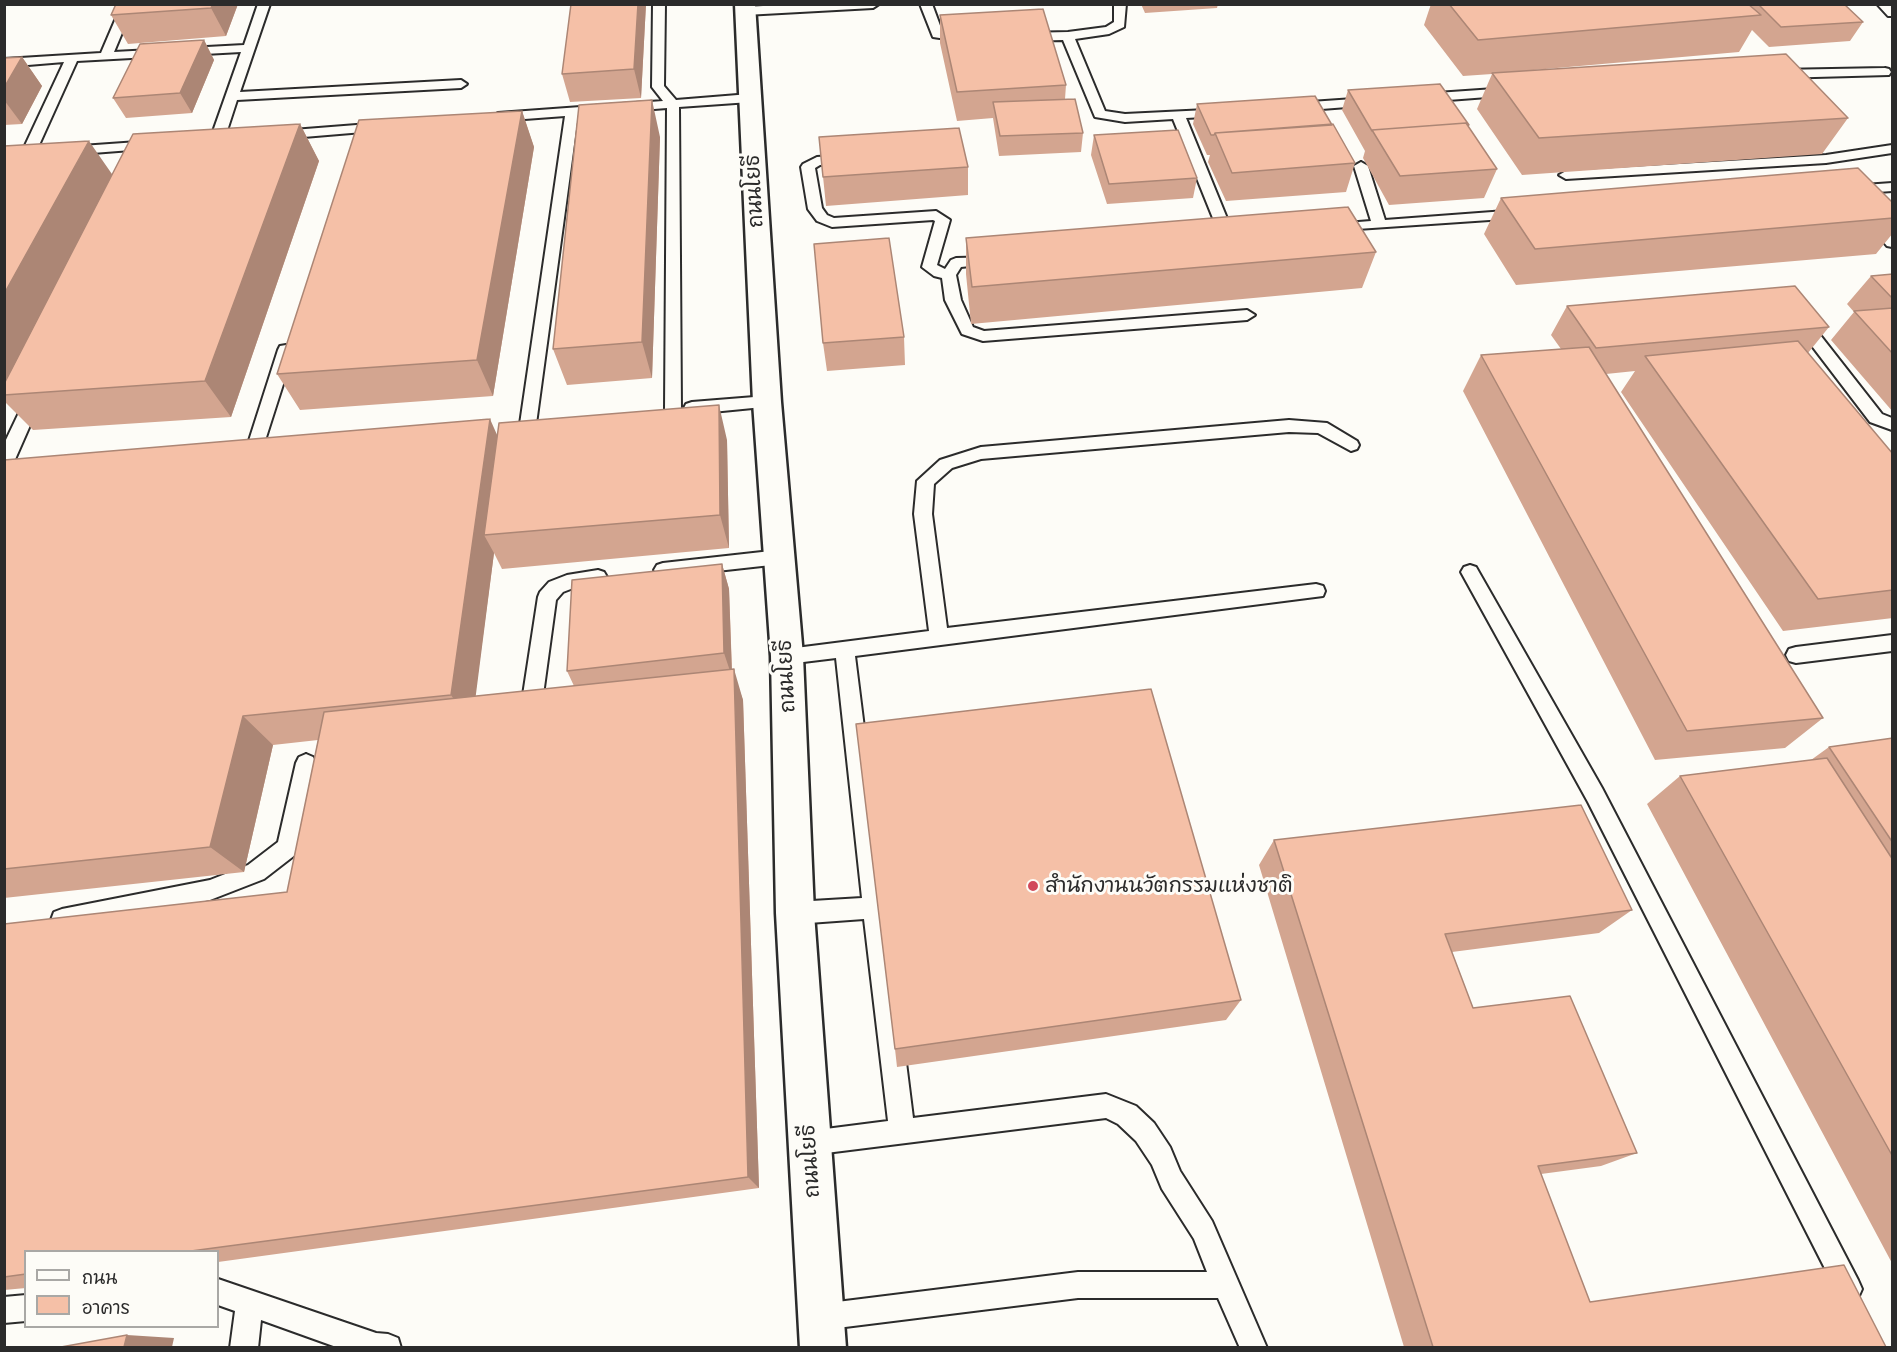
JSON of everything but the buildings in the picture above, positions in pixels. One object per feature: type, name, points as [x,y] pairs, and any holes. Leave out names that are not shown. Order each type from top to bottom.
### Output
[{"type":"street","name":"ถนนโยธี","points":[[745,8],[767,402],[787,656],[795,913],[822,1332]]},
{"type":"lane","points":[[106,56],[128,4]]},
{"type":"lane","points":[[217,140],[264,4]]},
{"type":"lane","points":[[659,4],[658,87],[673,104],[673,410]]},
{"type":"lane","points":[[745,8],[873,4]]},
{"type":"lane","points":[[926,4],[938,34],[978,38]]},
{"type":"lane","points":[[1012,37],[1068,36],[1109,30],[1120,24],[1120,4]]},
{"type":"lane","points":[[1883,4],[1893,13]]},
{"type":"lane","points":[[1068,36],[1100,114],[1125,118],[1238,111]]},
{"type":"lane","points":[[4,63],[249,48]]},
{"type":"lane","points":[[72,58],[33,154],[155,144],[140,166]]},
{"type":"lane","points":[[1762,75],[1890,72]]},
{"type":"lane","points":[[232,96],[460,84]]},
{"type":"lane","points":[[1404,99],[1524,91]]},
{"type":"lane","points":[[482,119],[750,98]]},
{"type":"lane","points":[[1285,107],[1381,101]]},
{"type":"lane","points":[[550,422],[522,425],[572,111]]},
{"type":"lane","points":[[1178,115],[1228,238]]},
{"type":"lane","points":[[263,136],[355,134],[391,126]]},
{"type":"lane","points":[[1566,175],[1826,159],[1893,149]]},
{"type":"lane","points":[[864,159],[817,161],[808,166],[815,209],[822,218],[832,223],[936,215],[943,220],[929,267],[939,273],[949,274]]},
{"type":"lane","points":[[1361,166],[1379,224]]},
{"type":"lane","points":[[1893,187],[1841,191],[1893,243]]},
{"type":"lane","points":[[1321,229],[1531,213]]},
{"type":"lane","points":[[1012,258],[956,263],[949,274],[953,300],[967,330],[983,336],[1247,315]]},
{"type":"lane","points":[[1802,321],[1876,418],[1893,424]]},
{"type":"lane","points":[[278,448],[248,450],[289,339]]},
{"type":"lane","points":[[8,470],[43,379]]},
{"type":"lane","points":[[651,412],[767,402]]},
{"type":"lane","points":[[939,637],[923,514],[926,481],[945,464],[981,453],[1289,426],[1322,427],[1351,445]]},
{"type":"lane","points":[[642,572],[780,556]]},
{"type":"lane","points":[[1470,573],[1595,795],[1857,1305]]},
{"type":"lane","points":[[533,695],[547,597],[556,587],[574,580],[619,575]]},
{"type":"lane","points":[[787,656],[1316,591]]},
{"type":"lane","points":[[1796,654],[1893,643]]},
{"type":"lane","points":[[845,649],[902,1131]]},
{"type":"lane","points":[[42,924],[210,890],[256,872],[287,848],[306,763]]},
{"type":"lane","points":[[795,913],[874,908]]},
{"type":"lane","points":[[810,1143],[1106,1106],[1127,1115],[1144,1132],[1161,1156],[1171,1180],[1203,1230],[1254,1347]]},
{"type":"lane","points":[[822,1332],[1078,1285],[1227,1285]]},
{"type":"lane","points":[[219,1292],[376,1347],[388,1347]]},
{"type":"lane","points":[[244,1347],[250,1302]]},
{"type":"lane","points":[[4,1310],[24,1308]]},
{"type":"place","name":"สำนักงานนวัตกรรมแห่งชาติ","points":[[1033,886]]}]
